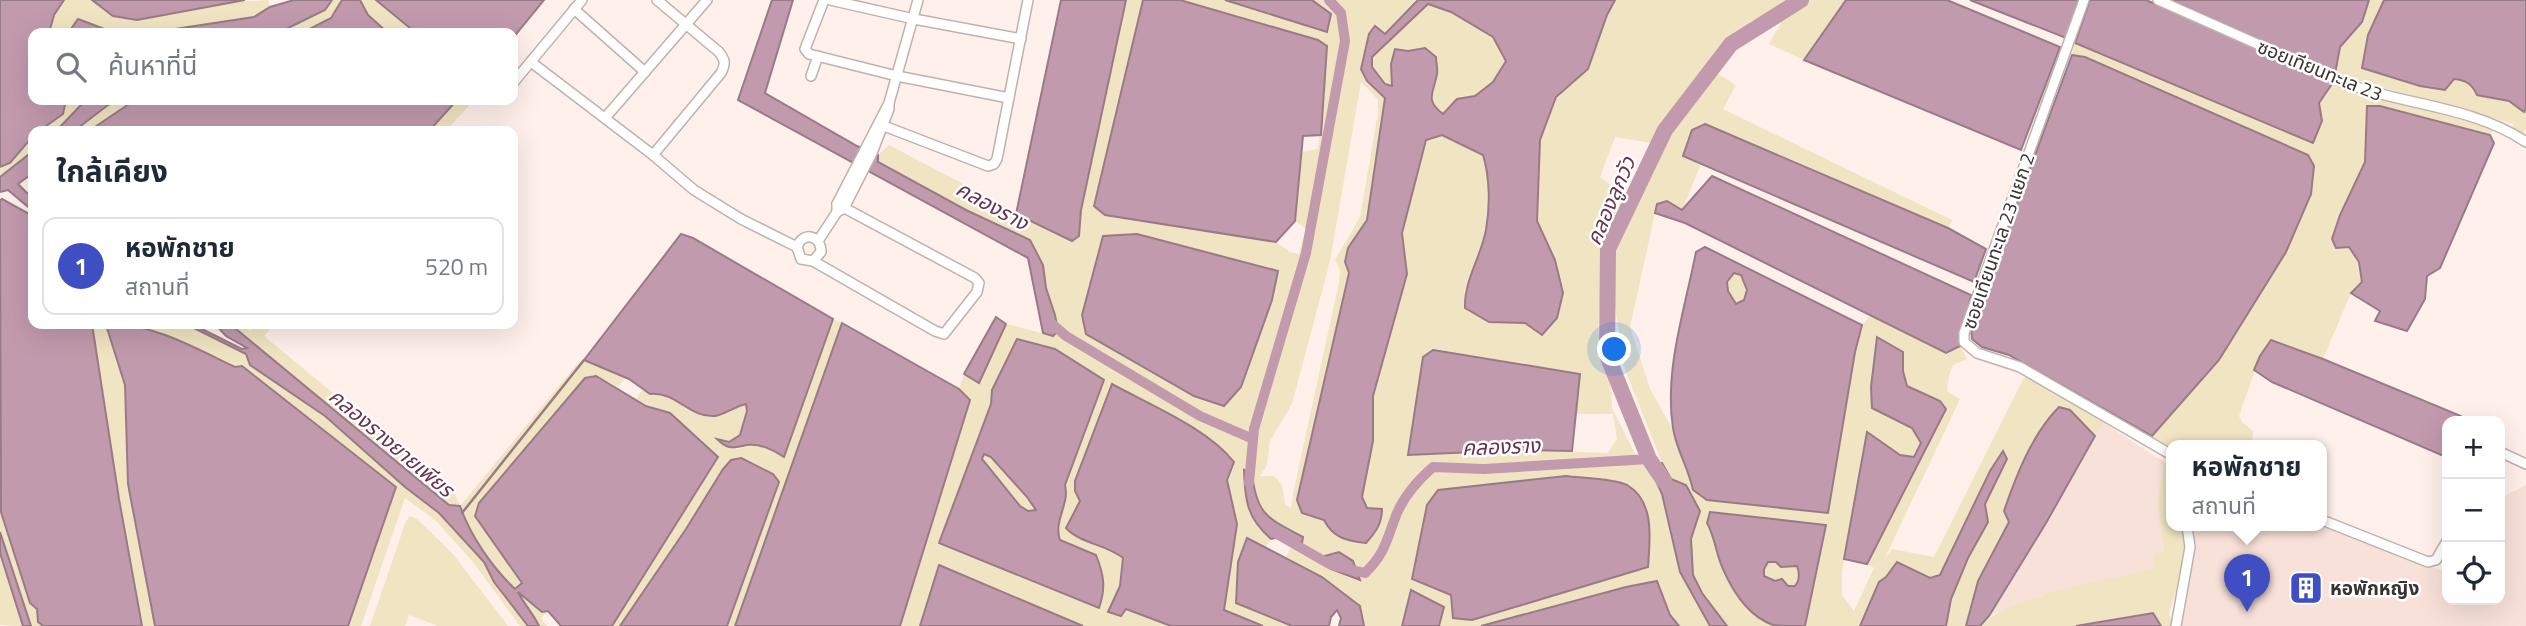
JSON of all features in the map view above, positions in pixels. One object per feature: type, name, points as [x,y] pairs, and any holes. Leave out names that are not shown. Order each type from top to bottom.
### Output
[{"type":"street","points":[[518,77],[582,0]]},
{"type":"street","points":[[653,155],[725,65],[719,52],[657,0]]},
{"type":"street","points":[[605,118],[707,0]]},
{"type":"street","points":[[824,0],[805,49],[809,54],[897,76],[1009,98]]},
{"type":"street","points":[[831,0],[1020,39]]},
{"type":"street","points":[[868,151],[884,125],[918,0]]},
{"type":"street","points":[[884,125],[988,166],[994,164],[998,159],[1028,0]]},
{"type":"street","name":"ซอยเทียนทะเล 23 แยก 2","points":[[2084,0],[1964,333],[1964,342],[1977,354],[2020,367],[2166,452]]},
{"type":"street","name":"ซอยเทียนทะเล 23","points":[[2158,0],[2344,83],[2371,93],[2440,108],[2494,125],[2526,142]]},
{"type":"street","points":[[574,9],[645,72]]},
{"type":"street","points":[[811,76],[818,57]]},
{"type":"street","points":[[531,62],[653,155],[694,190],[741,219],[797,247],[801,258],[813,261],[944,334],[977,292],[979,283],[975,278],[839,208]]},
{"type":"street","points":[[818,241],[859,170],[889,103]]},
{"type":"street","points":[[797,247],[803,238],[811,237],[818,241],[821,253],[813,261]]},
{"type":"street","points":[[2505,454],[2526,464]]},
{"type":"street","points":[[2327,522],[2428,562],[2436,560],[2446,542]]},
{"type":"street","points":[[2176,626],[2190,547],[2188,531]]},
{"type":"shaded area","points":[[64,0],[92,0],[113,16],[137,20],[222,3],[268,0],[270,7],[254,17],[182,28],[102,28],[78,19],[72,28],[50,28],[54,15]]},
{"type":"shaded area","points":[[332,0],[342,0],[329,17],[316,27],[288,28],[324,10]]},
{"type":"shaded area","points":[[360,0],[376,0],[410,28],[382,28],[368,15]]},
{"type":"shaded area","points":[[1126,0],[1143,0],[1094,206],[1105,215],[1276,242],[1290,252],[1299,254],[1306,229],[1295,221],[1302,152],[1318,149],[1327,46],[1318,40],[1180,0],[1225,0],[1326,32],[1331,14],[1312,0],[1418,0],[1385,35],[1369,34],[1363,64],[1365,75],[1385,98],[1367,220],[1348,248],[1345,262],[1349,273],[1297,500],[1302,513],[1324,520],[1367,508],[1362,497],[1373,441],[1373,396],[1407,274],[1402,233],[1426,140],[1442,135],[1483,155],[1488,172],[1486,230],[1464,292],[1489,322],[1525,323],[1555,260],[1537,221],[1540,140],[1556,97],[1588,69],[1615,0],[1846,0],[1804,60],[1769,44],[1781,23],[1752,20],[1705,66],[1736,85],[1723,109],[1952,220],[1948,228],[1705,124],[1692,130],[1683,156],[1701,164],[1682,210],[1667,201],[1657,204],[1630,327],[1650,389],[1673,430],[1694,490],[1708,500],[1743,502],[1855,352],[1862,325],[1870,316],[1945,353],[1960,346],[1967,359],[1953,365],[1947,391],[1960,399],[1885,558],[1892,549],[1934,557],[2027,375],[2094,414],[2105,424],[2095,436],[2070,410],[1978,581],[1966,626],[1946,626],[1951,599],[1968,558],[1988,522],[1985,504],[1990,471],[1940,575],[1930,578],[1897,562],[1879,582],[1860,626],[1805,626],[1826,525],[1774,520],[1707,523],[1725,575],[1735,593],[1748,608],[1774,626],[1727,626],[1702,593],[1693,575],[1691,539],[1700,511],[1686,485],[1671,479],[1662,463],[1625,369],[1613,295],[1614,248],[1662,148],[1646,142],[1615,137],[1600,177],[1622,194],[1603,251],[1598,332],[1611,388],[1612,408],[1640,464],[1651,470],[1662,494],[1680,572],[1710,626],[1679,626],[1670,615],[1657,581],[1481,626],[1439,626],[1443,607],[1411,590],[1401,626],[1364,626],[1360,606],[1322,577],[1286,557],[1291,547],[1302,543],[1266,515],[1255,497],[1252,474],[1257,527],[1271,539],[1265,549],[1247,539],[1236,602],[1292,626],[1263,626],[1224,610],[1237,524],[1227,480],[1226,451],[1194,430],[1112,385],[1075,491],[1080,501],[1072,534],[1114,550],[1123,558],[1120,586],[1126,609],[1171,626],[1083,626],[939,565],[920,626],[900,626],[970,400],[959,389],[964,374],[979,382],[1006,324],[1053,336],[1055,315],[1046,288],[1043,265],[1030,240],[966,210],[878,162],[878,155],[889,145],[1072,241],[1079,235],[1081,210]],"holes":[[[1361,82],[1378,100],[1378,113],[1360,217],[1335,260],[1340,270],[1339,282],[1291,508],[1285,504],[1282,485],[1274,476],[1260,476],[1267,465],[1270,441],[1292,404],[1330,261]],[[1272,300],[1241,387],[1224,406],[1194,396]],[[1878,338],[1903,352],[1903,371],[1907,386],[1940,401],[1867,564],[1874,568],[1854,611],[1842,595],[1842,572],[1866,433],[1900,455],[1914,457],[1921,443],[1912,428],[1871,387]],[[1423,358],[1579,374],[1576,414],[1613,414],[1617,439],[1608,453],[1520,450],[1409,455]],[[1104,380],[1064,485],[1065,499],[1058,533],[1060,540],[939,543],[991,403]]]},
{"type":"shaded area","points":[[2369,0],[2384,0],[2368,35],[2362,68],[2419,86],[2445,90],[2454,79],[2465,82],[2471,85],[2477,95],[2509,101],[2523,112],[2526,109],[2526,129],[2522,135],[2512,127],[2514,124],[2335,74],[2340,47],[2362,22]]},
{"type":"shaded area","points":[[1428,4],[1451,12],[1493,37],[1506,61],[1493,82],[1475,96],[1457,100],[1443,115],[1432,100],[1437,72],[1436,56],[1425,48],[1408,51],[1391,64],[1392,86],[1385,84],[1372,67],[1372,57]]},
{"type":"shaded area","points":[[2075,43],[2312,143],[2322,121],[2319,103],[2334,81],[2377,97],[2494,128],[2490,135],[2380,106],[2367,106],[2365,162],[2340,215],[2332,239],[2336,248],[2349,247],[2359,262],[2362,282],[2351,293],[2323,359],[2271,340],[2260,356],[2239,416],[2253,431],[2252,440],[2166,440],[2166,444],[2152,436],[2219,360],[2286,252],[2311,194],[2314,166],[2308,155],[2072,55]]},
{"type":"shaded area","points":[[65,105],[81,105],[61,126],[46,126],[63,114]]},
{"type":"shaded area","points":[[108,105],[128,105],[96,126],[81,126]]},
{"type":"shaded area","points":[[452,105],[469,105],[451,126],[434,126]]},
{"type":"shaded area","points":[[28,142],[28,155],[0,177],[0,167],[10,163]]},
{"type":"shaded area","points":[[1734,273],[1741,275],[1747,290],[1744,300],[1736,305],[1728,291],[1727,282]]},
{"type":"shaded area","points":[[833,319],[842,323],[735,626],[727,626],[779,482],[772,474],[741,458],[723,469],[620,626],[612,626],[718,458],[669,416],[636,399],[642,390],[668,396],[692,412],[706,416],[746,404],[747,411],[740,435],[729,442],[718,439],[738,449],[762,447],[784,457]]},
{"type":"shaded area","points":[[93,329],[107,329],[125,385],[128,484],[155,626],[142,626]]},
{"type":"shaded area","points":[[144,329],[196,329],[246,354],[250,365],[325,416],[405,487],[439,513],[485,562],[494,582],[528,626],[520,626],[473,562],[436,521],[405,498],[361,626],[348,626],[395,487],[242,366],[235,367]]},
{"type":"shaded area","points":[[236,329],[270,329],[264,336],[455,494],[460,506],[449,505]]},
{"type":"shaded area","points":[[584,360],[626,377],[618,387],[596,376],[479,503],[475,515],[523,584],[516,589],[548,611],[541,618],[547,626],[539,626],[527,605],[488,557],[460,506],[577,364]]},
{"type":"shaded area","points":[[2105,424],[2164,462],[2157,500],[2164,552],[2153,569],[2042,595],[1989,616],[2095,436]]},
{"type":"shaded area","points":[[984,454],[991,457],[1037,510],[1028,511],[1020,506],[982,459]]},
{"type":"shaded area","points":[[2164,462],[2166,531],[2183,531],[2185,546],[2169,615],[2173,620],[2172,626],[2161,626],[2153,613],[2076,626],[1980,626],[1993,615],[2036,597],[2153,569],[2154,554],[2164,552],[2157,500]]},
{"type":"shaded area","points":[[2526,485],[2526,626],[2182,626],[2196,531],[2327,531],[2327,527],[2441,570],[2442,568],[2442,605],[2505,605],[2505,496]]},
{"type":"shaded area","points":[[0,494],[1,512],[30,603],[37,609],[38,622],[43,626],[31,626],[0,532]]},
{"type":"shaded area","points":[[410,516],[417,519],[453,554],[508,626],[438,626],[409,615],[405,626],[370,626]]},
{"type":"shaded area","points":[[0,553],[23,626],[0,625]]},
{"type":"shaded area","points":[[1768,562],[1776,562],[1781,567],[1797,566],[1799,581],[1795,586],[1787,586],[1782,579],[1775,582],[1764,576],[1764,568]]},
{"type":"water","points":[[0,0],[64,0],[54,15],[50,28],[28,28],[28,105],[65,105],[63,114],[46,126],[28,126],[28,142],[10,163],[0,167]]},
{"type":"water","points":[[92,0],[245,0],[137,20],[113,16]]},
{"type":"water","points":[[294,0],[332,0],[325,10],[288,28],[182,28],[254,17],[270,7]]},
{"type":"water","points":[[342,0],[360,0],[368,15],[382,28],[312,28],[331,18]]},
{"type":"water","points":[[376,0],[544,0],[518,32],[518,28],[410,28]]},
{"type":"water","points":[[772,0],[793,0],[765,93],[857,146],[878,155],[878,162],[966,210],[1030,240],[1043,265],[1046,288],[1055,315],[1058,331],[1053,336],[1043,333],[1028,258],[738,100]]},
{"type":"water","points":[[1061,0],[1126,0],[1081,210],[1079,236],[1072,241],[1016,214]]},
{"type":"water","points":[[1143,0],[1180,0],[1318,40],[1327,46],[1321,135],[1303,136],[1295,221],[1276,242],[1105,215],[1094,206]]},
{"type":"water","points":[[1225,0],[1312,0],[1331,14],[1327,32]]},
{"type":"water","points":[[1418,0],[1615,0],[1588,69],[1556,97],[1540,140],[1537,221],[1555,260],[1563,293],[1557,318],[1542,335],[1525,323],[1489,322],[1465,308],[1467,288],[1484,240],[1487,221],[1489,192],[1483,155],[1442,135],[1426,140],[1402,233],[1407,274],[1373,396],[1373,441],[1362,497],[1367,508],[1382,509],[1377,528],[1366,543],[1336,535],[1324,520],[1302,513],[1297,500],[1349,273],[1345,262],[1348,248],[1367,220],[1385,98],[1367,81],[1361,69],[1369,34],[1375,26],[1385,34]],"holes":[[[1428,4],[1451,12],[1493,37],[1506,61],[1493,82],[1475,96],[1457,99],[1443,114],[1432,100],[1437,72],[1436,57],[1425,48],[1408,51],[1395,49],[1391,64],[1392,86],[1385,84],[1372,67],[1372,57]]]},
{"type":"water","points":[[1846,0],[1947,0],[2060,47],[2021,150],[1804,60]]},
{"type":"water","points":[[1970,0],[2079,0],[2066,38]]},
{"type":"water","points":[[2090,0],[2146,0],[2334,81],[2319,103],[2322,121],[2313,143],[2075,43]]},
{"type":"water","points":[[2171,0],[2369,0],[2362,22],[2340,47],[2335,74]]},
{"type":"water","points":[[2384,0],[2526,0],[2524,112],[2509,101],[2477,95],[2471,85],[2462,80],[2454,79],[2445,90],[2420,86],[2362,68],[2368,35]]},
{"type":"water","points":[[78,19],[102,28],[72,28]]},
{"type":"water","points":[[2072,55],[2085,57],[2308,155],[2314,166],[2311,194],[2286,252],[2219,360],[2152,436],[2009,355],[1982,347],[1972,339],[1971,328]]},
{"type":"water","points":[[81,105],[108,105],[81,126],[61,126]]},
{"type":"water","points":[[128,105],[452,105],[434,126],[96,126]]},
{"type":"water","points":[[2367,106],[2380,106],[2490,135],[2494,143],[2440,268],[2427,276],[2425,299],[2407,331],[2375,321],[2380,311],[2351,293],[2362,282],[2359,262],[2349,247],[2336,248],[2332,239],[2340,215],[2365,162]]},
{"type":"water","points":[[1705,124],[1948,228],[1986,249],[1974,282],[1683,156],[1692,130]]},
{"type":"water","points":[[28,155],[28,177],[18,184],[28,194],[28,207],[8,190],[0,192],[0,177]]},
{"type":"water","points":[[1712,176],[1971,295],[1960,346],[1946,353],[1685,223],[1655,213],[1657,204],[1667,201],[1682,210]]},
{"type":"water","points":[[0,200],[28,213],[28,329],[93,329],[142,626],[43,626],[38,622],[37,609],[30,603],[1,512]]},
{"type":"water","points":[[681,234],[693,238],[833,319],[784,457],[761,446],[730,447],[717,439],[729,442],[740,435],[747,411],[746,404],[715,416],[706,416],[667,396],[650,394],[629,379],[584,360]]},
{"type":"water","points":[[1137,234],[1278,271],[1272,300],[1241,387],[1224,406],[1194,396],[1086,334],[1082,315],[1103,236]]},
{"type":"water","points":[[1705,247],[1862,325],[1828,513],[1707,500],[1693,490],[1673,428],[1671,384],[1677,340],[1696,252]],"holes":[[[1734,273],[1741,275],[1747,290],[1744,300],[1736,304],[1728,291],[1727,282]]]},
{"type":"water","points":[[996,317],[1006,324],[979,383],[964,374]]},
{"type":"water","points":[[842,323],[959,389],[970,400],[900,626],[735,626]]},
{"type":"water","points":[[107,329],[146,329],[159,333],[235,367],[242,366],[396,487],[348,626],[155,626],[128,484],[125,385]]},
{"type":"water","points":[[196,329],[202,329],[242,349],[247,348],[220,329],[236,329],[449,505],[460,506],[483,551],[515,589],[522,583],[475,516],[479,503],[585,378],[596,376],[646,406],[670,413],[718,457],[612,626],[561,626],[548,611],[542,612],[518,592],[539,626],[528,626],[494,582],[484,562],[439,513],[405,487],[325,416],[250,365],[246,354]]},
{"type":"water","points":[[1877,337],[1903,352],[1903,371],[1907,386],[1940,401],[1946,409],[1867,564],[1844,559],[1867,432],[1900,455],[1914,457],[1921,443],[1912,428],[1872,408],[1871,387]]},
{"type":"water","points":[[1017,339],[1055,349],[1104,380],[1065,485],[1058,533],[1060,540],[1096,555],[1103,582],[1099,608],[939,543],[991,404],[992,390]],"holes":[[[984,454],[991,457],[1027,497],[1036,510],[1028,511],[1020,506],[982,459]]]},
{"type":"water","points":[[2271,340],[2461,416],[2442,416],[2442,455],[2272,382],[2254,370]]},
{"type":"water","points":[[1433,350],[1580,374],[1572,451],[1520,450],[1408,455],[1423,357]]},
{"type":"water","points":[[1112,384],[1194,428],[1234,462],[1227,480],[1237,524],[1224,610],[1263,626],[1171,626],[1126,609],[1121,616],[1108,612],[1120,586],[1123,558],[1066,528],[1080,501],[1075,491],[1075,481]]},
{"type":"water","points":[[2059,407],[2070,410],[2095,436],[1989,616],[1980,626],[1966,626],[1978,581],[2009,522],[2004,511],[2020,470],[2041,430]]},
{"type":"water","points":[[2003,451],[2007,459],[1985,504],[1988,522],[1968,558],[1951,599],[1946,626],[1860,626],[1879,582],[1897,562],[1930,578],[1940,575],[1990,471]]},
{"type":"water","points":[[741,458],[773,474],[779,482],[727,626],[620,626],[723,469],[731,460]]},
{"type":"water","points":[[1662,463],[1671,479],[1686,485],[1700,511],[1691,539],[1693,575],[1702,593],[1727,626],[1710,626],[1680,572],[1662,494],[1651,470],[1653,464]]},
{"type":"water","points":[[1244,470],[1252,474],[1257,499],[1266,514],[1303,537],[1302,543],[1280,537],[1271,539],[1257,524],[1247,500]]},
{"type":"water","points":[[1566,476],[1614,481],[1627,485],[1636,492],[1649,522],[1648,567],[1472,620],[1453,618],[1451,595],[1412,579],[1427,505],[1438,490]]},
{"type":"water","points":[[1710,512],[1826,525],[1805,626],[1773,625],[1749,609],[1727,578],[1707,523]],"holes":[[[1768,562],[1776,562],[1781,567],[1797,566],[1799,577],[1795,586],[1788,586],[1782,579],[1775,581],[1764,576]]]},
{"type":"water","points":[[0,532],[31,626],[23,626],[0,553]]},
{"type":"water","points":[[1247,538],[1322,577],[1360,606],[1364,626],[1339,626],[1341,618],[1337,610],[1331,617],[1329,626],[1292,626],[1236,603],[1238,562]]},
{"type":"water","points":[[1339,552],[1353,561],[1360,580],[1331,569],[1325,556]]},
{"type":"water","points":[[939,565],[1083,626],[920,626]]},
{"type":"water","points":[[1657,581],[1670,615],[1679,626],[1481,626],[1626,587]]},
{"type":"water","points":[[1411,590],[1444,607],[1439,626],[1402,626]]},
{"type":"water","points":[[2153,613],[2161,626],[2076,626]]},
{"type":"waterway","name":"คลองราง","points":[[1249,483],[1254,429],[1306,253],[1345,41],[1341,13],[1329,0]]},
{"type":"waterway","name":"คลองลูกวัว","points":[[1664,481],[1649,459],[1607,355],[1608,249],[1665,130],[1731,44],[1801,0]]},
{"type":"waterway","name":"คลองราง","points":[[1050,322],[1066,336],[1200,416],[1253,439]]},
{"type":"waterway","points":[[462,513],[584,360]]},
{"type":"waterway","name":"คลองราง","points":[[1277,534],[1331,565],[1365,573],[1383,549],[1405,498],[1433,467],[1484,469],[1649,459]]},
{"type":"place","name":"หอพักหญิง","points":[[2306,588]]},
{"type":"place","name":"หอพักชาย","points":[[2247,612]]},
{"type":"water label","name":"คลองรางยายเพียร","points":[[391,443]]}]
